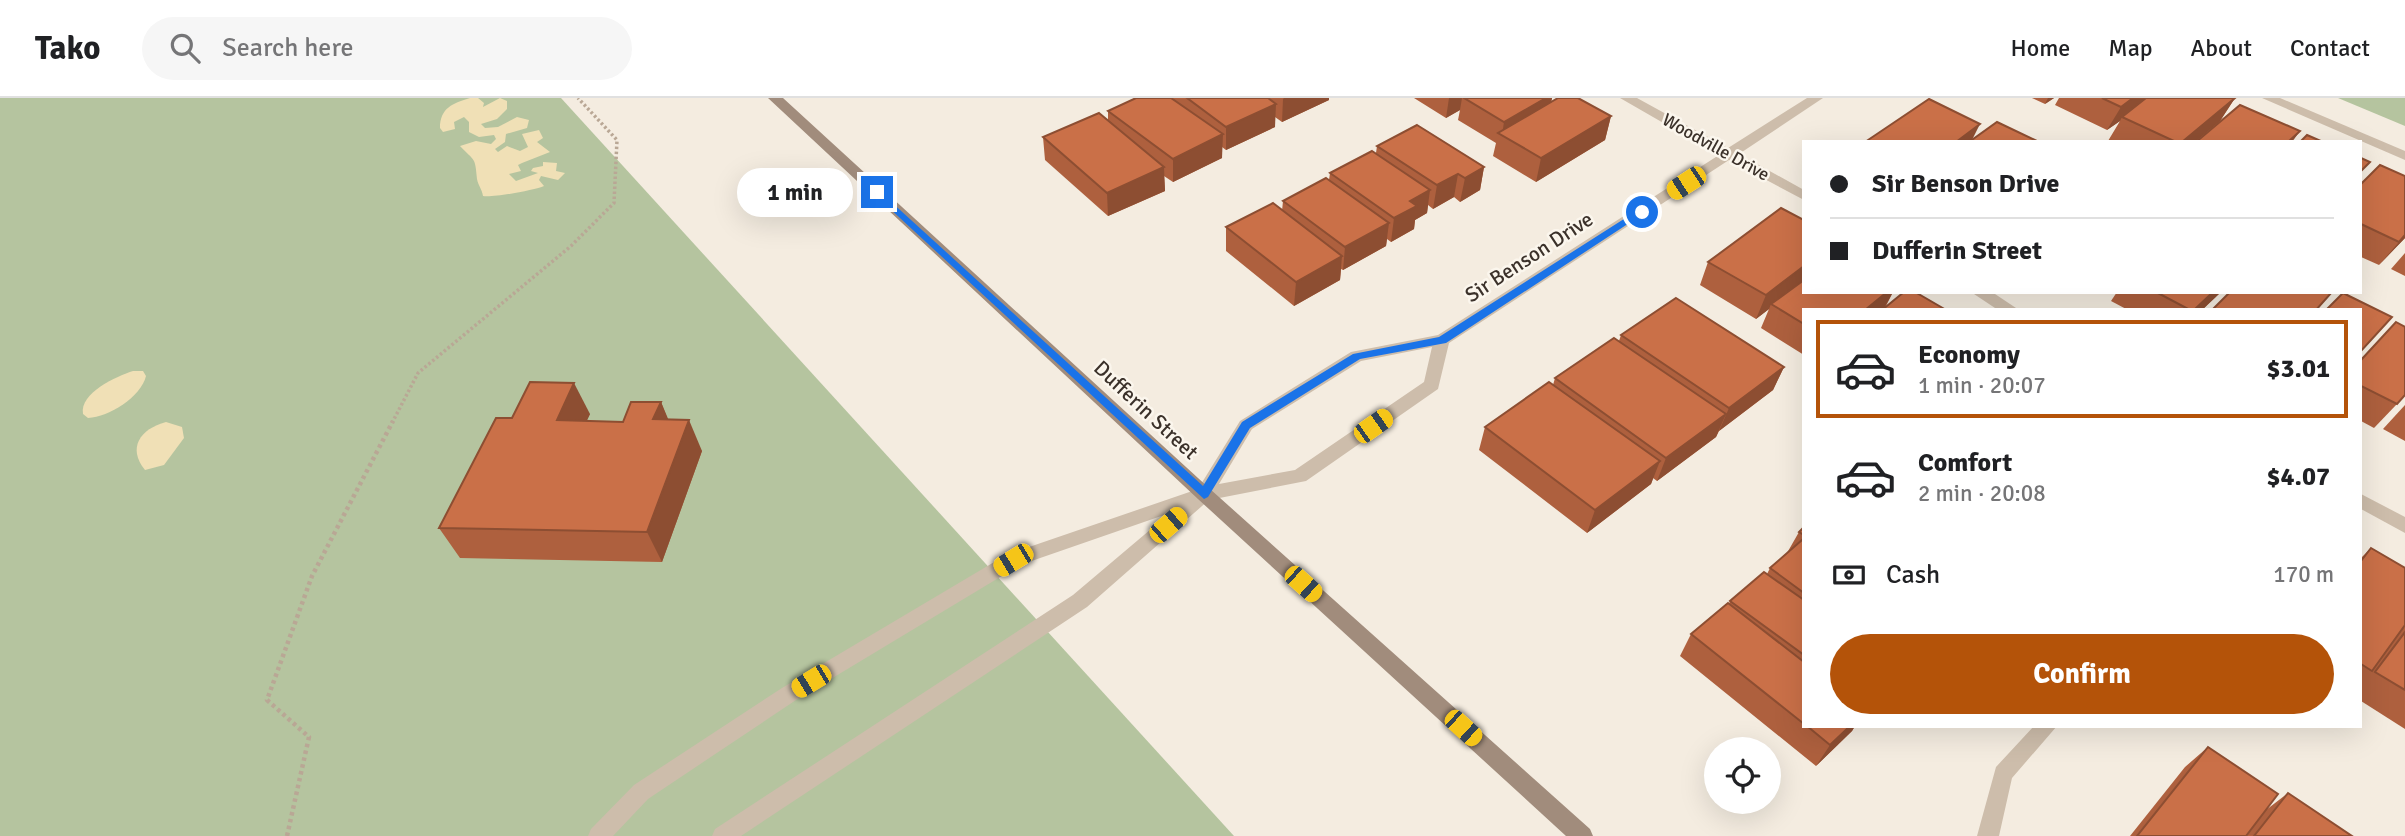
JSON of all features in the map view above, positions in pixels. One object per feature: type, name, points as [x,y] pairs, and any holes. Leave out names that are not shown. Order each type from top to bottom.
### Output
[{"type":"main road","name":"Dufferin Street","points":[[775,98],[1204,494],[1582,836]]},
{"type":"street","name":"Woodville Drive","points":[[1628,98],[1802,195]]},
{"type":"street","name":"Sir Benson Drive","points":[[1204,494],[1246,425],[1357,356],[1442,340],[1816,98]]},
{"type":"street","points":[[2269,98],[2405,156]]},
{"type":"street","points":[[1983,294],[2007,308]]},
{"type":"street","points":[[599,836],[641,792],[789,694],[1013,560],[1204,494],[1300,476],[1432,385],[1442,340]]},
{"type":"street","points":[[723,836],[1080,601],[1204,494]]},
{"type":"street","points":[[2362,503],[2405,526]]},
{"type":"street","points":[[1988,836],[2003,774],[2045,728]]},
{"type":"path","points":[[287,836],[309,737],[267,700],[312,576],[418,373],[571,246],[614,203],[617,140],[578,98]]},
{"type":"green space","points":[[0,98],[561,98],[1234,836],[0,836]]},
{"type":"green space","points":[[2338,98],[2405,98],[2405,126]]},
{"type":"sand","points":[[470,98],[478,98],[484,103],[483,107],[500,98],[507,101],[507,109],[497,119],[481,124],[485,128],[498,127],[517,117],[529,120],[527,128],[506,134],[505,142],[495,149],[498,152],[507,146],[520,151],[528,147],[522,134],[539,130],[543,138],[537,142],[550,152],[518,165],[521,171],[509,174],[516,181],[538,173],[531,171],[543,166],[543,162],[557,163],[556,171],[565,173],[558,180],[541,176],[539,180],[544,186],[539,188],[483,196],[475,163],[460,146],[476,141],[491,144],[496,139],[494,135],[479,137],[469,132],[469,122],[464,117],[454,122],[455,129],[443,132],[440,128],[442,116],[449,107]]},
{"type":"sand","points":[[133,371],[143,371],[146,376],[131,398],[114,410],[96,417],[88,418],[83,414],[83,406],[93,392],[109,381]]},
{"type":"sand","points":[[166,422],[182,427],[184,438],[164,465],[145,470],[137,454],[139,440],[149,429]]},
{"type":"building","points":[[1136,98],[1171,98],[1223,134],[1173,159],[1108,111]]},
{"type":"building","points":[[1187,98],[1268,98],[1276,104],[1226,127]]},
{"type":"building","points":[[1464,98],[1546,98],[1504,122]]},
{"type":"building","points":[[1558,98],[1578,98],[1611,116],[1541,158],[1498,133]]},
{"type":"building","points":[[2102,98],[2133,98],[2121,107]]},
{"type":"building","points":[[2146,98],[2235,98],[2184,140],[2172,140],[2122,117]]},
{"type":"building","points":[[1929,99],[1980,124],[1959,140],[1868,140]]},
{"type":"building","points":[[2240,105],[2300,131],[2290,140],[2198,140]]},
{"type":"building","points":[[1099,113],[1164,167],[1107,193],[1043,137]]},
{"type":"building","points":[[1997,122],[2035,140],[1972,140]]},
{"type":"building","points":[[1417,125],[1484,167],[1465,178],[1458,174],[1437,185],[1377,146]]},
{"type":"building","points":[[2307,135],[2318,140],[2302,140]]},
{"type":"building","points":[[1372,151],[1430,190],[1410,201],[1417,206],[1394,218],[1330,173]]},
{"type":"building","points":[[2362,158],[2370,162],[2362,170]]},
{"type":"building","points":[[2380,165],[2405,176],[2405,235],[2399,242],[2362,224],[2362,183]]},
{"type":"building","points":[[1326,178],[1389,223],[1345,247],[1283,201]]},
{"type":"building","points":[[1273,203],[1342,256],[1296,282],[1226,227]]},
{"type":"building","points":[[1781,208],[1802,219],[1802,268],[1766,295],[1708,262]]},
{"type":"building","points":[[1802,281],[1802,294],[1885,294],[1867,308],[1802,308],[1802,323],[1771,304]]},
{"type":"building","points":[[1902,294],[1918,294],[1943,308],[1884,308]]},
{"type":"building","points":[[2160,294],[2211,294],[2196,308],[2186,308]]},
{"type":"building","points":[[2228,294],[2330,294],[2318,308],[2214,308]]},
{"type":"building","points":[[2345,294],[2392,317],[2362,350],[2362,308],[2328,308]]},
{"type":"building","points":[[1676,298],[1784,367],[1729,408],[1621,335]]},
{"type":"building","points":[[2396,322],[2405,327],[2405,395],[2397,404],[2362,386],[2362,359]]},
{"type":"building","points":[[1614,338],[1726,414],[1666,458],[1555,378]]},
{"type":"building","points":[[530,382],[574,383],[557,420],[623,422],[631,402],[661,402],[653,419],[689,420],[647,532],[439,528],[496,418],[512,418]]},
{"type":"building","points":[[1549,382],[1660,461],[1595,510],[1485,427]]},
{"type":"building","points":[[1802,540],[1802,592],[1770,568]]},
{"type":"building","points":[[2371,548],[2405,568],[2405,625],[2372,671],[2362,665],[2362,560]]},
{"type":"building","points":[[1764,572],[1802,599],[1802,654],[1730,601]]},
{"type":"building","points":[[1728,603],[1802,660],[1802,722],[1691,634]]},
{"type":"building","points":[[2405,632],[2405,690],[2375,672]]},
{"type":"building","points":[[1809,728],[1848,728],[1830,745]]},
{"type":"building","points":[[2208,747],[2278,794],[2246,836],[2137,836]]},
{"type":"building","points":[[2288,793],[2352,836],[2254,836]]},
{"type":"route","points":[[877,192],[1204,494],[1246,425],[1357,356],[1442,340],[1642,212]]}]
